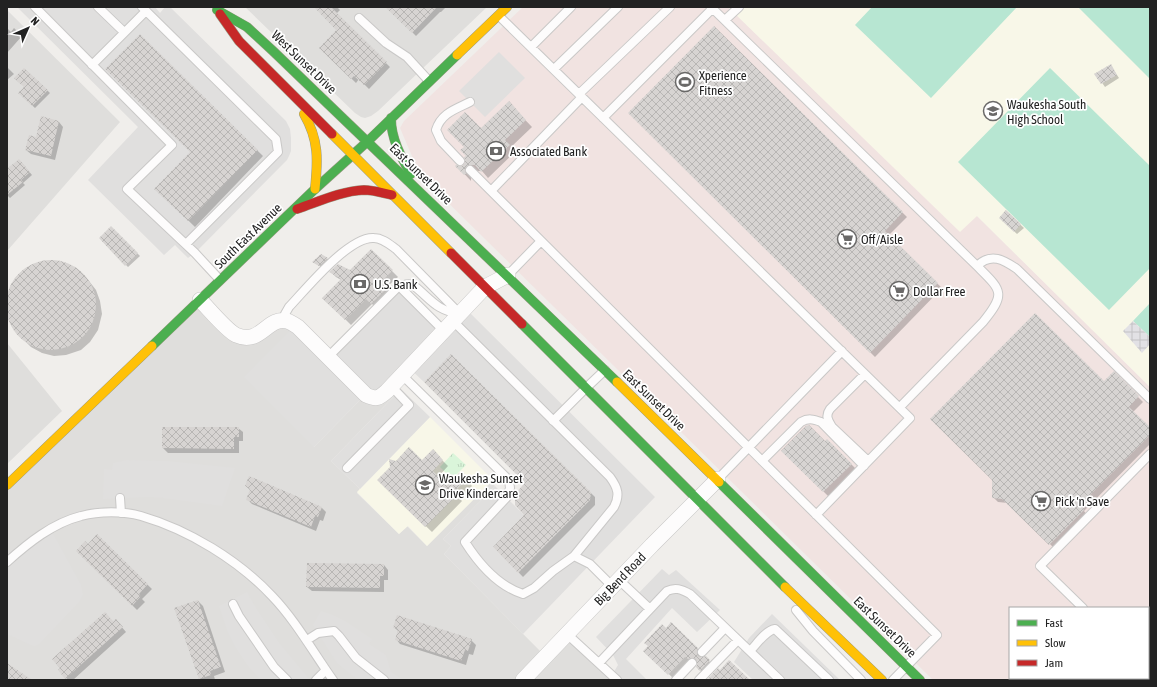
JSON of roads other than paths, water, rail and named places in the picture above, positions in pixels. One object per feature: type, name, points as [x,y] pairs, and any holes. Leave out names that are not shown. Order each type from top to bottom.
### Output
[{"type":"main road","name":"South East Avenue","points":[[7,484],[507,7]]},
{"type":"main road","name":"West Sunset Drive","points":[[216,8],[239,41],[352,155]]},
{"type":"main road","name":"West Sunset Drive","points":[[216,8],[248,27],[368,141]]},
{"type":"main road","points":[[282,85],[309,122],[316,139],[318,158],[315,189]]},
{"type":"main road","points":[[391,118],[392,131],[402,158],[420,190]]},
{"type":"main road","name":"East Sunset Drive","points":[[368,141],[606,370],[920,680]]},
{"type":"main road","points":[[352,155],[825,626],[882,680]]},
{"type":"main road","points":[[293,211],[334,197],[364,190],[392,195]]},
{"type":"street","points":[[200,300],[230,332],[241,337],[253,337],[274,322],[285,321],[298,327],[366,395],[375,398],[380,397],[402,375],[485,287],[508,275]]},
{"type":"street","name":"Big Bend Road","points":[[522,680],[718,480]]},
{"type":"lane","points":[[35,7],[172,145],[127,189],[186,244],[221,280]]},
{"type":"lane","points":[[98,7],[124,32]]},
{"type":"lane","points":[[531,47],[571,7]]},
{"type":"lane","points":[[554,69],[618,7]]},
{"type":"lane","points":[[491,191],[580,96],[670,7]]},
{"type":"lane","points":[[725,20],[739,7]]},
{"type":"lane","points":[[603,118],[712,8],[725,20],[977,266],[997,288],[997,302],[993,310],[900,407]]},
{"type":"lane","points":[[92,65],[144,9],[276,139],[278,152],[186,244]]},
{"type":"lane","points":[[498,15],[910,418],[816,515]]},
{"type":"lane","points":[[359,18],[386,43],[407,57],[430,81]]},
{"type":"lane","points":[[460,161],[441,141],[436,130],[440,120],[449,112],[470,102]]},
{"type":"lane","points":[[470,170],[937,635],[893,680]]},
{"type":"lane","points":[[285,321],[285,314],[289,307],[339,255],[359,241],[366,239],[374,238],[387,242],[396,249],[452,322],[610,477],[618,492],[618,499],[614,507],[574,556],[553,571],[534,588],[523,594],[512,590],[496,579],[474,556],[466,542],[506,497],[510,488],[509,480],[402,375]]},
{"type":"lane","points":[[508,275],[541,241]]},
{"type":"lane","points":[[977,266],[982,261],[989,258],[997,258],[1007,262],[1017,269],[1150,399]]},
{"type":"lane","points":[[328,357],[399,286],[413,285],[438,307],[452,313],[452,322]]},
{"type":"lane","points":[[399,286],[452,322]]},
{"type":"lane","points":[[718,480],[842,351]]},
{"type":"lane","points":[[554,421],[606,370]]},
{"type":"lane","points":[[865,374],[830,409],[827,416],[832,427],[866,464]]},
{"type":"lane","points":[[347,468],[409,405],[391,386]]},
{"type":"lane","points":[[762,461],[798,425],[805,420],[813,419],[821,422],[866,464]]},
{"type":"lane","points":[[1082,607],[1040,566],[1150,454]]},
{"type":"lane","points":[[120,498],[120,513]]},
{"type":"lane","points":[[7,562],[27,545],[60,524],[80,516],[96,513],[120,513],[140,516],[175,528],[216,550],[247,573],[272,596],[307,640],[332,680]]},
{"type":"lane","points":[[574,556],[590,564],[650,609]]},
{"type":"lane","points":[[760,561],[807,625],[861,680]]},
{"type":"lane","points":[[599,663],[667,591],[678,589],[690,594],[780,680]]},
{"type":"lane","points":[[233,604],[239,616],[274,667],[287,680]]},
{"type":"lane","points":[[702,652],[725,628]]},
{"type":"lane","points":[[750,651],[767,633],[775,629],[829,680]]},
{"type":"lane","points":[[307,640],[318,633],[334,631],[356,658],[384,680]]},
{"type":"lane","points":[[567,634],[617,680]]},
{"type":"lane","points":[[699,680],[738,640]]},
{"type":"lane","points":[[676,680],[692,663]]},
{"type":"lane","points":[[316,680],[326,670]]},
{"type":"place","name":"Xperience Fitness","points":[[685,82]]},
{"type":"place","name":"Waukesha South High School","points":[[993,111]]},
{"type":"place","name":"Associated Bank","points":[[496,151]]},
{"type":"place","name":"Off/Aisle","points":[[847,239]]},
{"type":"place","name":"U.S. Bank","points":[[360,284]]},
{"type":"place","name":"Dollar Free","points":[[899,291]]},
{"type":"place","name":"Waukesha Sunset Drive Kindercare","points":[[425,485]]},
{"type":"place","name":"Pick 'n Save","points":[[1041,501]]}]
